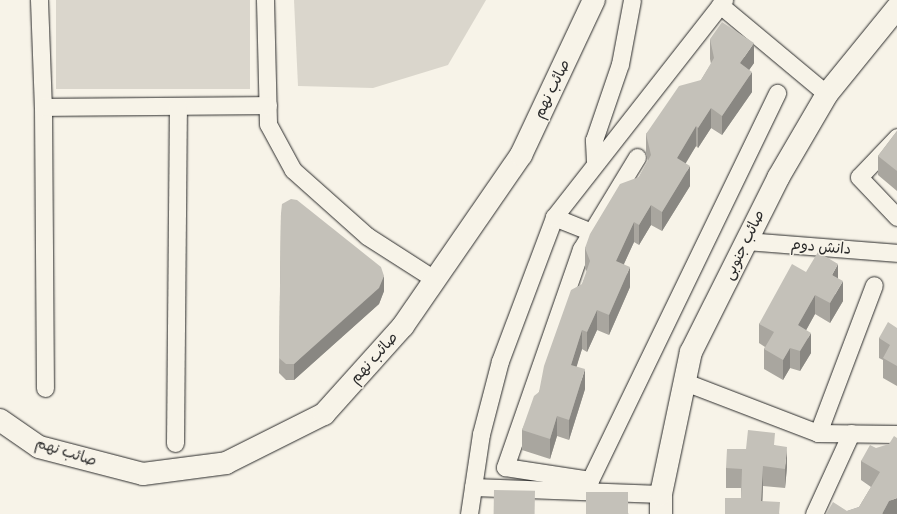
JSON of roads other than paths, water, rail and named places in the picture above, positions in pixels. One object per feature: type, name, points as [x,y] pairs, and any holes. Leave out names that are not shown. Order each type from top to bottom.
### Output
[{"type":"main road","name":"صائب نهم","points":[[0,420],[39,447],[143,474],[226,464],[324,414],[403,326],[521,154],[594,0]]},
{"type":"main road","name":"صائب جنوبی","points":[[661,504],[691,352],[745,241],[778,178],[827,94],[897,8]]},
{"type":"street","points":[[39,0],[43,107],[45,388]]},
{"type":"street","points":[[265,0],[268,124],[293,170],[367,236],[434,279]]},
{"type":"street","points":[[595,161],[594,140],[620,64],[632,0]]},
{"type":"street","points":[[469,514],[481,434],[500,361],[554,217],[595,161],[667,76],[722,2],[827,94]]},
{"type":"street","points":[[637,157],[581,249],[505,467],[590,480],[777,93]]},
{"type":"street","points":[[43,107],[268,105]]},
{"type":"street","points":[[175,443],[178,106]]},
{"type":"street","points":[[897,137],[859,177],[897,217]]},
{"type":"street","points":[[554,217],[591,232]]},
{"type":"street","name":"دانش دوم","points":[[745,241],[897,253]]},
{"type":"street","points":[[818,433],[874,285]]},
{"type":"street","points":[[685,382],[818,433],[897,434]]},
{"type":"street","points":[[814,514],[851,433]]},
{"type":"street","points":[[473,487],[661,504]]}]
